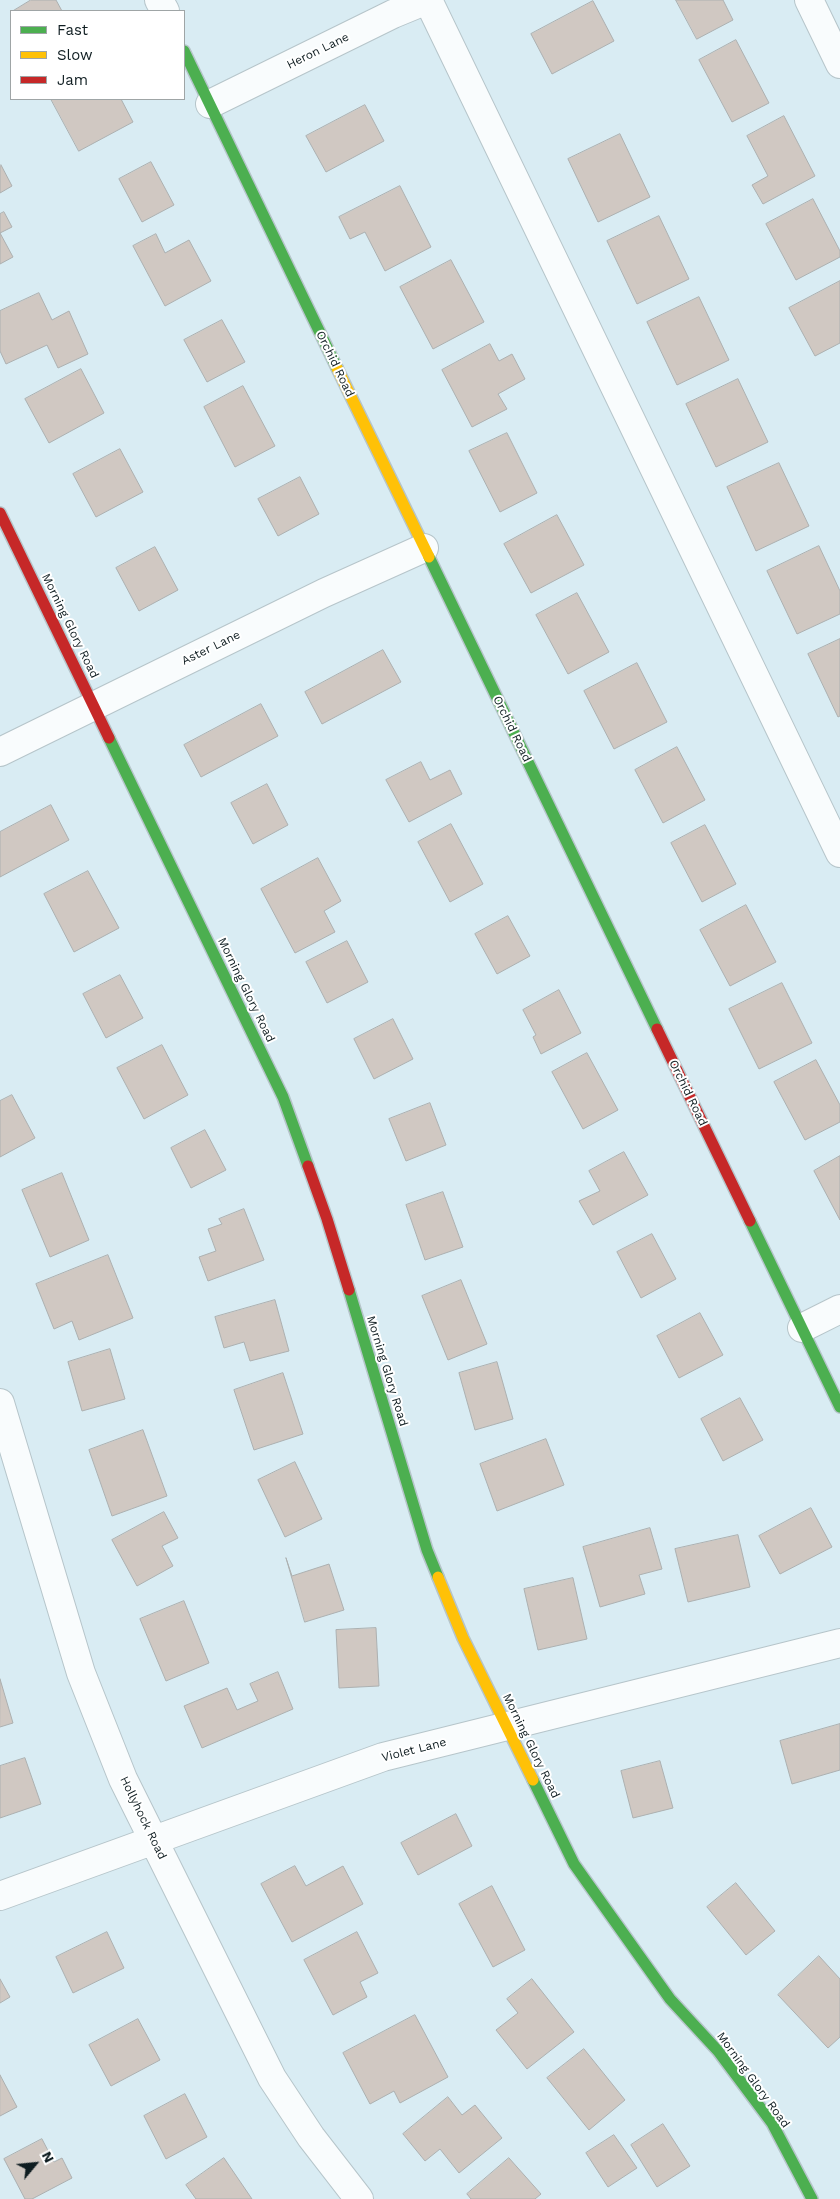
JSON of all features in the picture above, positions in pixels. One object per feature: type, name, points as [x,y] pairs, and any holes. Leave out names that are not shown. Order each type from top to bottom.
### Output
[{"type":"street","name":"Heron Lane","points":[[210,104],[393,14],[428,0]]},
{"type":"street","points":[[428,0],[840,853]]},
{"type":"street","points":[[809,0],[840,64]]},
{"type":"street","name":"Orchid Road","points":[[185,53],[840,1407]]},
{"type":"street","name":"Morning Glory Road","points":[[0,513],[283,1097],[327,1219],[427,1550],[463,1638],[574,1864],[670,1998],[718,2051],[772,2124],[812,2199]]},
{"type":"street","name":"Aster Lane","points":[[0,752],[324,593],[424,548]]},
{"type":"street","points":[[802,1328],[840,1309]]},
{"type":"street","name":"Hollyhock Road","points":[[0,1404],[81,1673],[123,1779],[272,2078],[311,2137],[359,2199]]},
{"type":"street","name":"Violet Lane","points":[[0,1896],[383,1757],[840,1643]]},
{"type":"building","points":[[31,0],[56,0],[61,10],[15,10]]},
{"type":"building","points":[[676,0],[723,0],[733,20],[697,39]]},
{"type":"building","points":[[593,1],[614,41],[552,74],[531,34]]},
{"type":"building","points":[[736,40],[769,103],[732,122],[699,60]]},
{"type":"building","points":[[52,100],[122,100],[133,122],[79,151]]},
{"type":"building","points":[[365,105],[384,141],[326,172],[306,136]]},
{"type":"building","points":[[784,116],[815,176],[763,204],[752,185],[768,176],[747,136]]},
{"type":"building","points":[[620,134],[650,197],[598,222],[568,159]]},
{"type":"building","points":[[151,162],[174,205],[142,222],[119,179]]},
{"type":"building","points":[[0,166],[12,186],[0,193]]},
{"type":"building","points":[[400,186],[431,247],[385,271],[365,232],[350,239],[339,217]]},
{"type":"building","points":[[813,199],[840,251],[840,257],[796,280],[766,224]]},
{"type":"building","points":[[4,212],[12,227],[0,233],[0,214]]},
{"type":"building","points":[[659,216],[689,279],[637,304],[607,241]]},
{"type":"building","points":[[0,233],[13,257],[0,264]]},
{"type":"building","points":[[156,234],[165,253],[189,240],[211,281],[165,306],[133,246]]},
{"type":"building","points":[[451,260],[484,322],[433,349],[400,287]]},
{"type":"building","points":[[840,281],[840,343],[815,356],[789,308]]},
{"type":"building","points":[[39,293],[52,320],[69,311],[88,354],[58,368],[47,345],[6,364],[0,351],[0,311]]},
{"type":"building","points":[[699,297],[729,360],[677,385],[647,322]]},
{"type":"building","points":[[222,320],[245,362],[207,382],[184,340]]},
{"type":"building","points":[[490,344],[499,361],[512,354],[525,379],[498,394],[507,409],[472,427],[442,370]]},
{"type":"building","points":[[81,369],[104,413],[49,443],[25,399]]},
{"type":"building","points":[[738,379],[768,442],[716,467],[686,404]]},
{"type":"building","points":[[243,386],[275,446],[235,467],[204,407]]},
{"type":"building","points":[[507,433],[537,493],[500,512],[469,451]]},
{"type":"building","points":[[120,449],[143,492],[96,517],[73,474]]},
{"type":"building","points":[[779,463],[809,526],[756,551],[727,487]]},
{"type":"building","points":[[300,477],[319,514],[278,536],[258,499]]},
{"type":"building","points":[[557,515],[584,565],[531,593],[504,544]]},
{"type":"building","points":[[819,546],[840,591],[840,614],[797,634],[767,571]]},
{"type":"building","points":[[155,547],[178,590],[139,611],[116,568]]},
{"type":"building","points":[[577,593],[609,652],[568,674],[536,615]]},
{"type":"building","points":[[840,639],[840,716],[838,717],[808,654]]},
{"type":"building","points":[[383,650],[401,682],[322,724],[305,692]]},
{"type":"building","points":[[637,663],[667,722],[614,749],[584,691]]},
{"type":"building","points":[[261,704],[278,736],[201,777],[184,745]]},
{"type":"building","points":[[677,747],[705,800],[663,823],[635,770]]},
{"type":"building","points":[[421,762],[430,780],[450,770],[462,794],[409,822],[386,780]]},
{"type":"building","points":[[267,784],[288,825],[253,844],[231,803]]},
{"type":"building","points":[[51,805],[69,840],[0,877],[0,832]]},
{"type":"building","points":[[451,824],[483,884],[450,902],[418,842]]},
{"type":"building","points":[[705,825],[736,884],[702,902],[671,843]]},
{"type":"building","points":[[318,858],[341,901],[324,911],[335,932],[295,953],[261,889]]},
{"type":"building","points":[[88,871],[119,928],[74,952],[44,894]]},
{"type":"building","points":[[746,905],[776,962],[730,986],[700,930]]},
{"type":"building","points":[[508,916],[530,956],[497,974],[475,934]]},
{"type":"building","points":[[347,941],[368,982],[327,1003],[306,962]]},
{"type":"building","points":[[120,975],[143,1018],[106,1038],[83,994]]},
{"type":"building","points":[[782,983],[812,1043],[759,1069],[729,1009]]},
{"type":"building","points":[[559,990],[581,1033],[541,1054],[533,1037],[536,1035],[523,1010]]},
{"type":"building","points":[[393,1019],[413,1059],[374,1079],[354,1039]]},
{"type":"building","points":[[162,1045],[188,1095],[144,1119],[117,1068]]},
{"type":"building","points":[[587,1053],[618,1110],[583,1129],[552,1072]]},
{"type":"building","points":[[816,1060],[840,1105],[840,1122],[805,1140],[774,1082]]},
{"type":"building","points":[[12,1095],[35,1138],[0,1157],[0,1101]]},
{"type":"building","points":[[430,1103],[446,1145],[406,1161],[389,1119]]},
{"type":"building","points":[[205,1130],[226,1170],[191,1188],[171,1148]]},
{"type":"building","points":[[624,1152],[648,1195],[593,1225],[579,1201],[600,1191],[589,1171]]},
{"type":"building","points":[[840,1156],[840,1220],[814,1171]]},
{"type":"building","points":[[62,1173],[89,1240],[50,1257],[22,1190]]},
{"type":"building","points":[[443,1192],[463,1247],[425,1260],[406,1205]]},
{"type":"building","points":[[244,1209],[264,1260],[208,1281],[199,1257],[216,1251],[208,1229],[222,1224],[219,1219]]},
{"type":"building","points":[[652,1234],[676,1279],[641,1298],[617,1252]]},
{"type":"building","points":[[108,1255],[133,1318],[79,1340],[72,1321],[54,1329],[36,1284]]},
{"type":"building","points":[[461,1280],[487,1344],[448,1360],[422,1296]]},
{"type":"building","points":[[275,1300],[289,1351],[250,1361],[244,1342],[224,1348],[215,1317]]},
{"type":"building","points":[[700,1313],[723,1355],[679,1378],[657,1336]]},
{"type":"building","points":[[110,1349],[125,1399],[82,1411],[68,1362]]},
{"type":"building","points":[[497,1362],[513,1419],[475,1430],[459,1373]]},
{"type":"building","points":[[283,1373],[303,1434],[254,1450],[234,1390]]},
{"type":"building","points":[[740,1398],[763,1440],[723,1461],[701,1419]]},
{"type":"building","points":[[143,1430],[167,1496],[112,1516],[89,1450]]},
{"type":"building","points":[[546,1439],[564,1485],[497,1511],[480,1464]]},
{"type":"building","points":[[295,1462],[322,1519],[285,1537],[258,1480]]},
{"type":"building","points":[[811,1508],[832,1547],[780,1574],[759,1536]]},
{"type":"building","points":[[164,1512],[178,1538],[162,1546],[173,1566],[137,1586],[112,1540]]},
{"type":"building","points":[[650,1528],[662,1569],[639,1575],[645,1594],[600,1607],[583,1547]]},
{"type":"building","points":[[738,1535],[750,1587],[688,1602],[675,1549]]},
{"type":"building","points":[[286,1558],[292,1576],[329,1564],[344,1610],[305,1622]]},
{"type":"building","points":[[573,1578],[587,1639],[538,1650],[524,1589]]},
{"type":"building","points":[[184,1601],[209,1663],[166,1681],[140,1619]]},
{"type":"building","points":[[376,1628],[379,1686],[339,1688],[336,1630]]},
{"type":"building","points":[[278,1672],[293,1709],[202,1748],[184,1706],[227,1688],[237,1710],[258,1701],[250,1684]]},
{"type":"building","points":[[0,1679],[13,1723],[0,1727]]},
{"type":"building","points":[[840,1724],[840,1770],[792,1784],[780,1741]]},
{"type":"building","points":[[25,1758],[41,1804],[0,1818],[0,1766]]},
{"type":"building","points":[[660,1761],[673,1808],[633,1818],[621,1771]]},
{"type":"building","points":[[456,1814],[472,1846],[418,1875],[401,1843]]},
{"type":"building","points":[[295,1866],[306,1886],[343,1866],[363,1904],[292,1942],[261,1884]]},
{"type":"building","points":[[736,1883],[775,1931],[746,1955],[707,1907]]},
{"type":"building","points":[[492,1886],[525,1950],[493,1967],[459,1904]]},
{"type":"building","points":[[107,1932],[124,1968],[73,1993],[56,1957]]},
{"type":"building","points":[[357,1932],[378,1973],[360,1982],[367,1997],[333,2015],[304,1960]]},
{"type":"building","points":[[819,1956],[840,1979],[840,2037],[828,2048],[778,1995]]},
{"type":"building","points":[[0,1979],[10,1997],[0,2003]]},
{"type":"building","points":[[532,1979],[574,2032],[527,2069],[496,2030],[518,2013],[507,1999]]},
{"type":"building","points":[[415,2015],[448,2077],[400,2103],[394,2091],[370,2104],[343,2053]]},
{"type":"building","points":[[138,2019],[160,2060],[111,2086],[89,2045]]},
{"type":"building","points":[[584,2049],[625,2100],[589,2130],[547,2078]]},
{"type":"building","points":[[0,2075],[17,2107],[0,2116]]},
{"type":"building","points":[[185,2094],[207,2137],[166,2159],[144,2116]]},
{"type":"building","points":[[448,2097],[462,2115],[475,2105],[502,2138],[459,2173],[440,2149],[425,2161],[403,2134]]},
{"type":"building","points":[[663,2124],[690,2166],[657,2187],[631,2145]]},
{"type":"building","points":[[614,2135],[637,2168],[608,2187],[586,2153]]},
{"type":"building","points":[[42,2139],[54,2162],[62,2158],[72,2178],[32,2199],[25,2199],[4,2159]]},
{"type":"building","points":[[224,2158],[252,2199],[196,2199],[186,2185]]},
{"type":"building","points":[[509,2158],[541,2194],[535,2199],[471,2199],[467,2194]]},
{"type":"traffic: fast","points":[[185,53],[337,368]]},
{"type":"traffic: fast","points":[[429,557],[657,1029]]},
{"type":"traffic: fast","points":[[109,738],[283,1097],[308,1166]]},
{"type":"traffic: fast","points":[[750,1221],[840,1407]]},
{"type":"traffic: fast","points":[[349,1290],[427,1550],[438,1577]]},
{"type":"traffic: fast","points":[[533,1780],[574,1864],[670,1999],[718,2051],[772,2123],[812,2199]]},
{"type":"traffic: slow","points":[[337,368],[429,557]]},
{"type":"traffic: slow","points":[[438,1577],[463,1638],[533,1780]]},
{"type":"traffic: jam","points":[[0,513],[109,738]]},
{"type":"traffic: jam","points":[[657,1029],[750,1221]]},
{"type":"traffic: jam","points":[[308,1166],[349,1290]]}]
